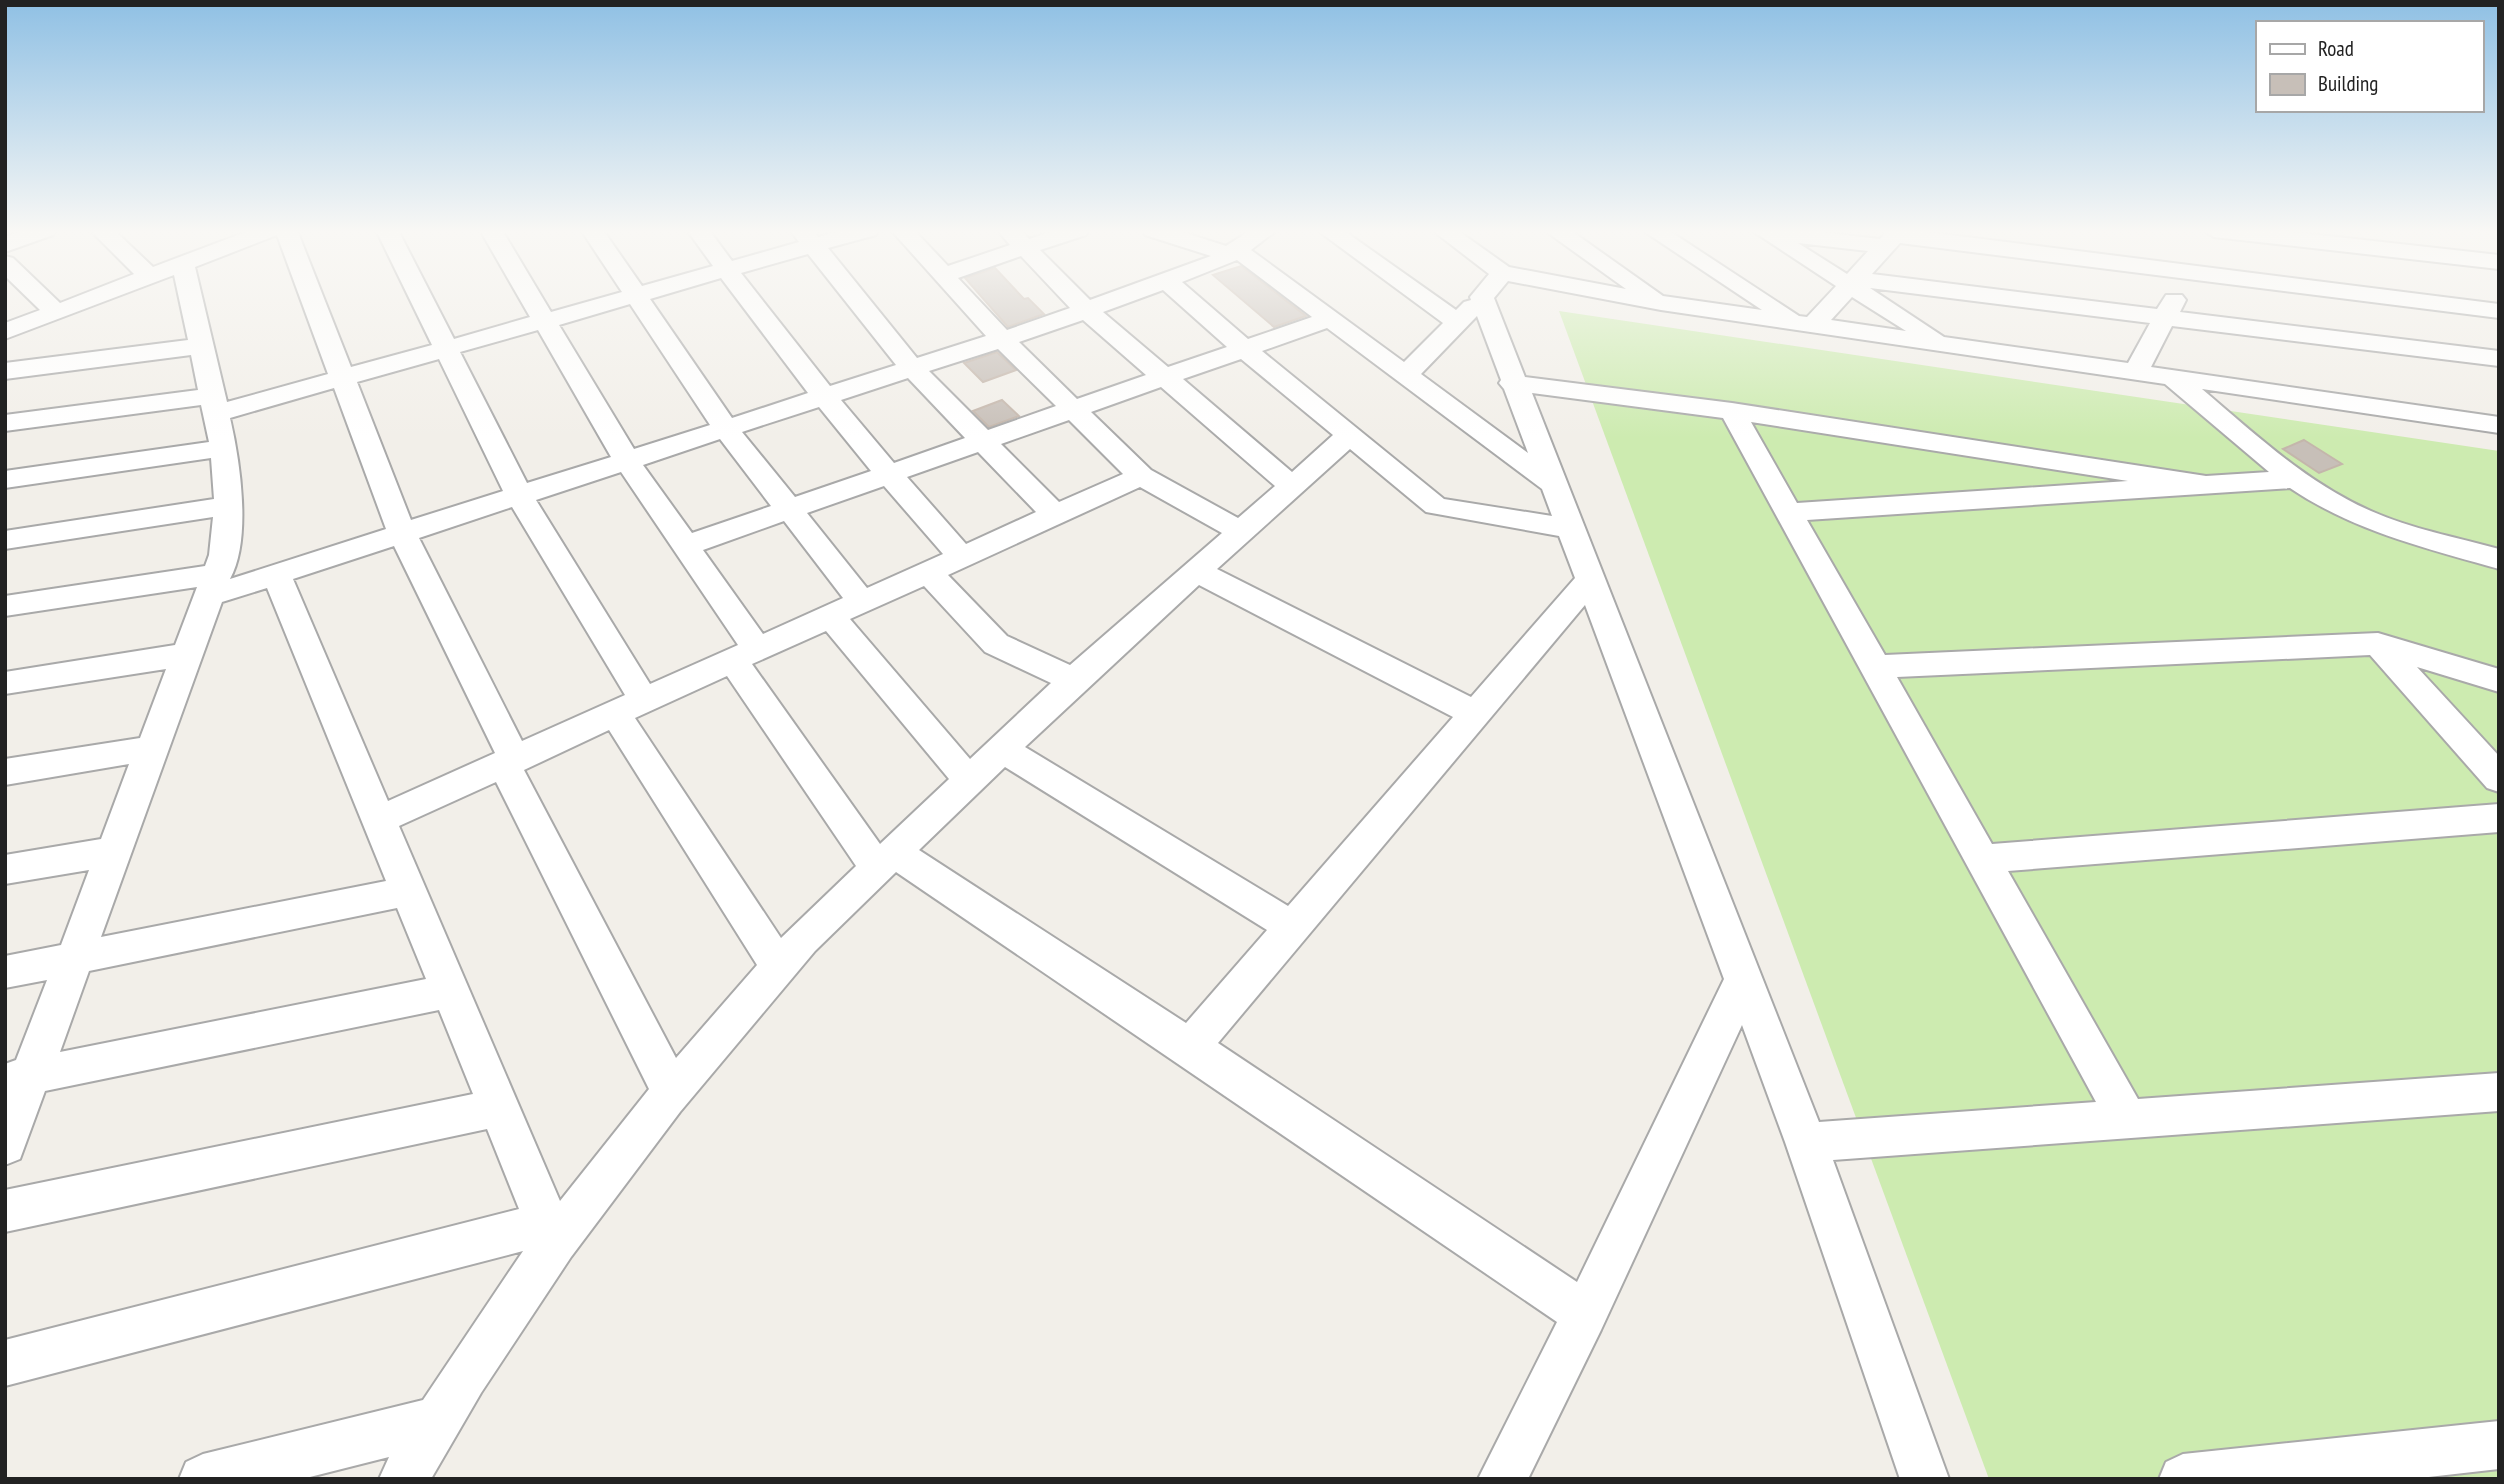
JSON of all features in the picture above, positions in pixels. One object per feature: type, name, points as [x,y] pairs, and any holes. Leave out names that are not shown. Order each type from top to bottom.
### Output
[{"type":"street","points":[[43,299],[57,313]]},
{"type":"street","points":[[5,332],[94,299]]},
{"type":"street","points":[[5,1145],[18,1079],[75,959],[224,555],[228,506],[224,448],[190,299]]},
{"type":"street","points":[[312,299],[402,533],[510,762],[672,1092]]},
{"type":"street","points":[[421,299],[519,495],[631,709],[779,967]]},
{"type":"street","points":[[533,299],[627,461],[685,546],[746,656],[886,860],[1190,1047],[1585,1314]]},
{"type":"street","points":[[5,423],[213,405],[342,379],[623,299]]},
{"type":"street","points":[[637,299],[726,429],[863,603]]},
{"type":"street","points":[[749,299],[887,474],[961,556]]},
{"type":"street","points":[[856,299],[912,368],[1054,514]]},
{"type":"street","points":[[965,299],[1141,476],[1241,531]]},
{"type":"street","points":[[1075,299],[1161,377],[1292,486]]},
{"type":"street","points":[[5,606],[215,584],[276,574],[825,397],[1116,299]]},
{"type":"street","points":[[1188,299],[1436,506],[1568,528]]},
{"type":"street","points":[[1301,299],[1551,483]]},
{"type":"street","points":[[1426,299],[1458,322]]},
{"type":"street","points":[[1406,375],[1480,299]]},
{"type":"street","points":[[1483,299],[1568,528],[1806,1142],[1925,1479]]},
{"type":"street","points":[[1641,299],[2499,425]]},
{"type":"street","points":[[1656,299],[1661,303]]},
{"type":"street","points":[[1767,299],[1804,322]]},
{"type":"street","points":[[1804,322],[1832,299]]},
{"type":"street","points":[[1880,299],[1942,343]]},
{"type":"street","points":[[1999,299],[2499,359]]},
{"type":"street","points":[[2135,373],[2175,299]]},
{"type":"street","points":[[2400,299],[2499,311]]},
{"type":"street","points":[[685,546],[1329,319]]},
{"type":"street","points":[[5,371],[200,346]]},
{"type":"street","points":[[2174,379],[2297,479],[2347,511],[2373,522],[2499,559]]},
{"type":"street","points":[[1513,383],[1732,411],[2206,485]]},
{"type":"street","points":[[1732,411],[2127,1119]]},
{"type":"street","points":[[403,1479],[551,1232],[802,940],[1074,680],[1350,434]]},
{"type":"street","points":[[5,480],[224,448]]},
{"type":"street","points":[[379,820],[631,709],[1141,476]]},
{"type":"street","points":[[1789,512],[2297,479]]},
{"type":"street","points":[[5,540],[228,506]]},
{"type":"street","points":[[928,572],[996,644],[1074,680]]},
{"type":"street","points":[[1196,572],[1475,714]]},
{"type":"street","points":[[276,574],[551,1232]]},
{"type":"street","points":[[1190,1047],[1589,581]]},
{"type":"street","points":[[832,618],[969,780]]},
{"type":"street","points":[[1876,667],[2378,644],[2499,681]]},
{"type":"street","points":[[2378,644],[2499,779]]},
{"type":"street","points":[[5,683],[189,654]]},
{"type":"street","points":[[5,772],[154,748]]},
{"type":"street","points":[[1002,749],[1292,927]]},
{"type":"street","points":[[1982,859],[2499,818]]},
{"type":"street","points":[[5,870],[115,851]]},
{"type":"street","points":[[5,972],[409,891]]},
{"type":"street","points":[[1502,1479],[1585,1314],[1743,981]]},
{"type":"street","points":[[18,1079],[450,991]]},
{"type":"street","points":[[1806,1142],[2499,1092]]},
{"type":"street","points":[[5,1211],[499,1108]]},
{"type":"street","points":[[5,1363],[551,1232]]},
{"type":"street","points":[[203,1479],[436,1421]]},
{"type":"street","points":[[2183,1479],[2499,1445]]},
{"type":"green space","points":[[1559,311],[2499,451],[2499,1479],[1989,1479]]},
{"type":"building","points":[[984,299],[1029,299],[1044,314],[1008,327]]},
{"type":"building","points":[[1241,299],[1284,299],[1306,316],[1274,327]]},
{"type":"building","points":[[997,352],[1016,370],[983,382],[964,363]]},
{"type":"building","points":[[1002,400],[1019,416],[989,427],[973,411]]},
{"type":"building","points":[[2304,440],[2342,464],[2319,473],[2283,449]]}]
